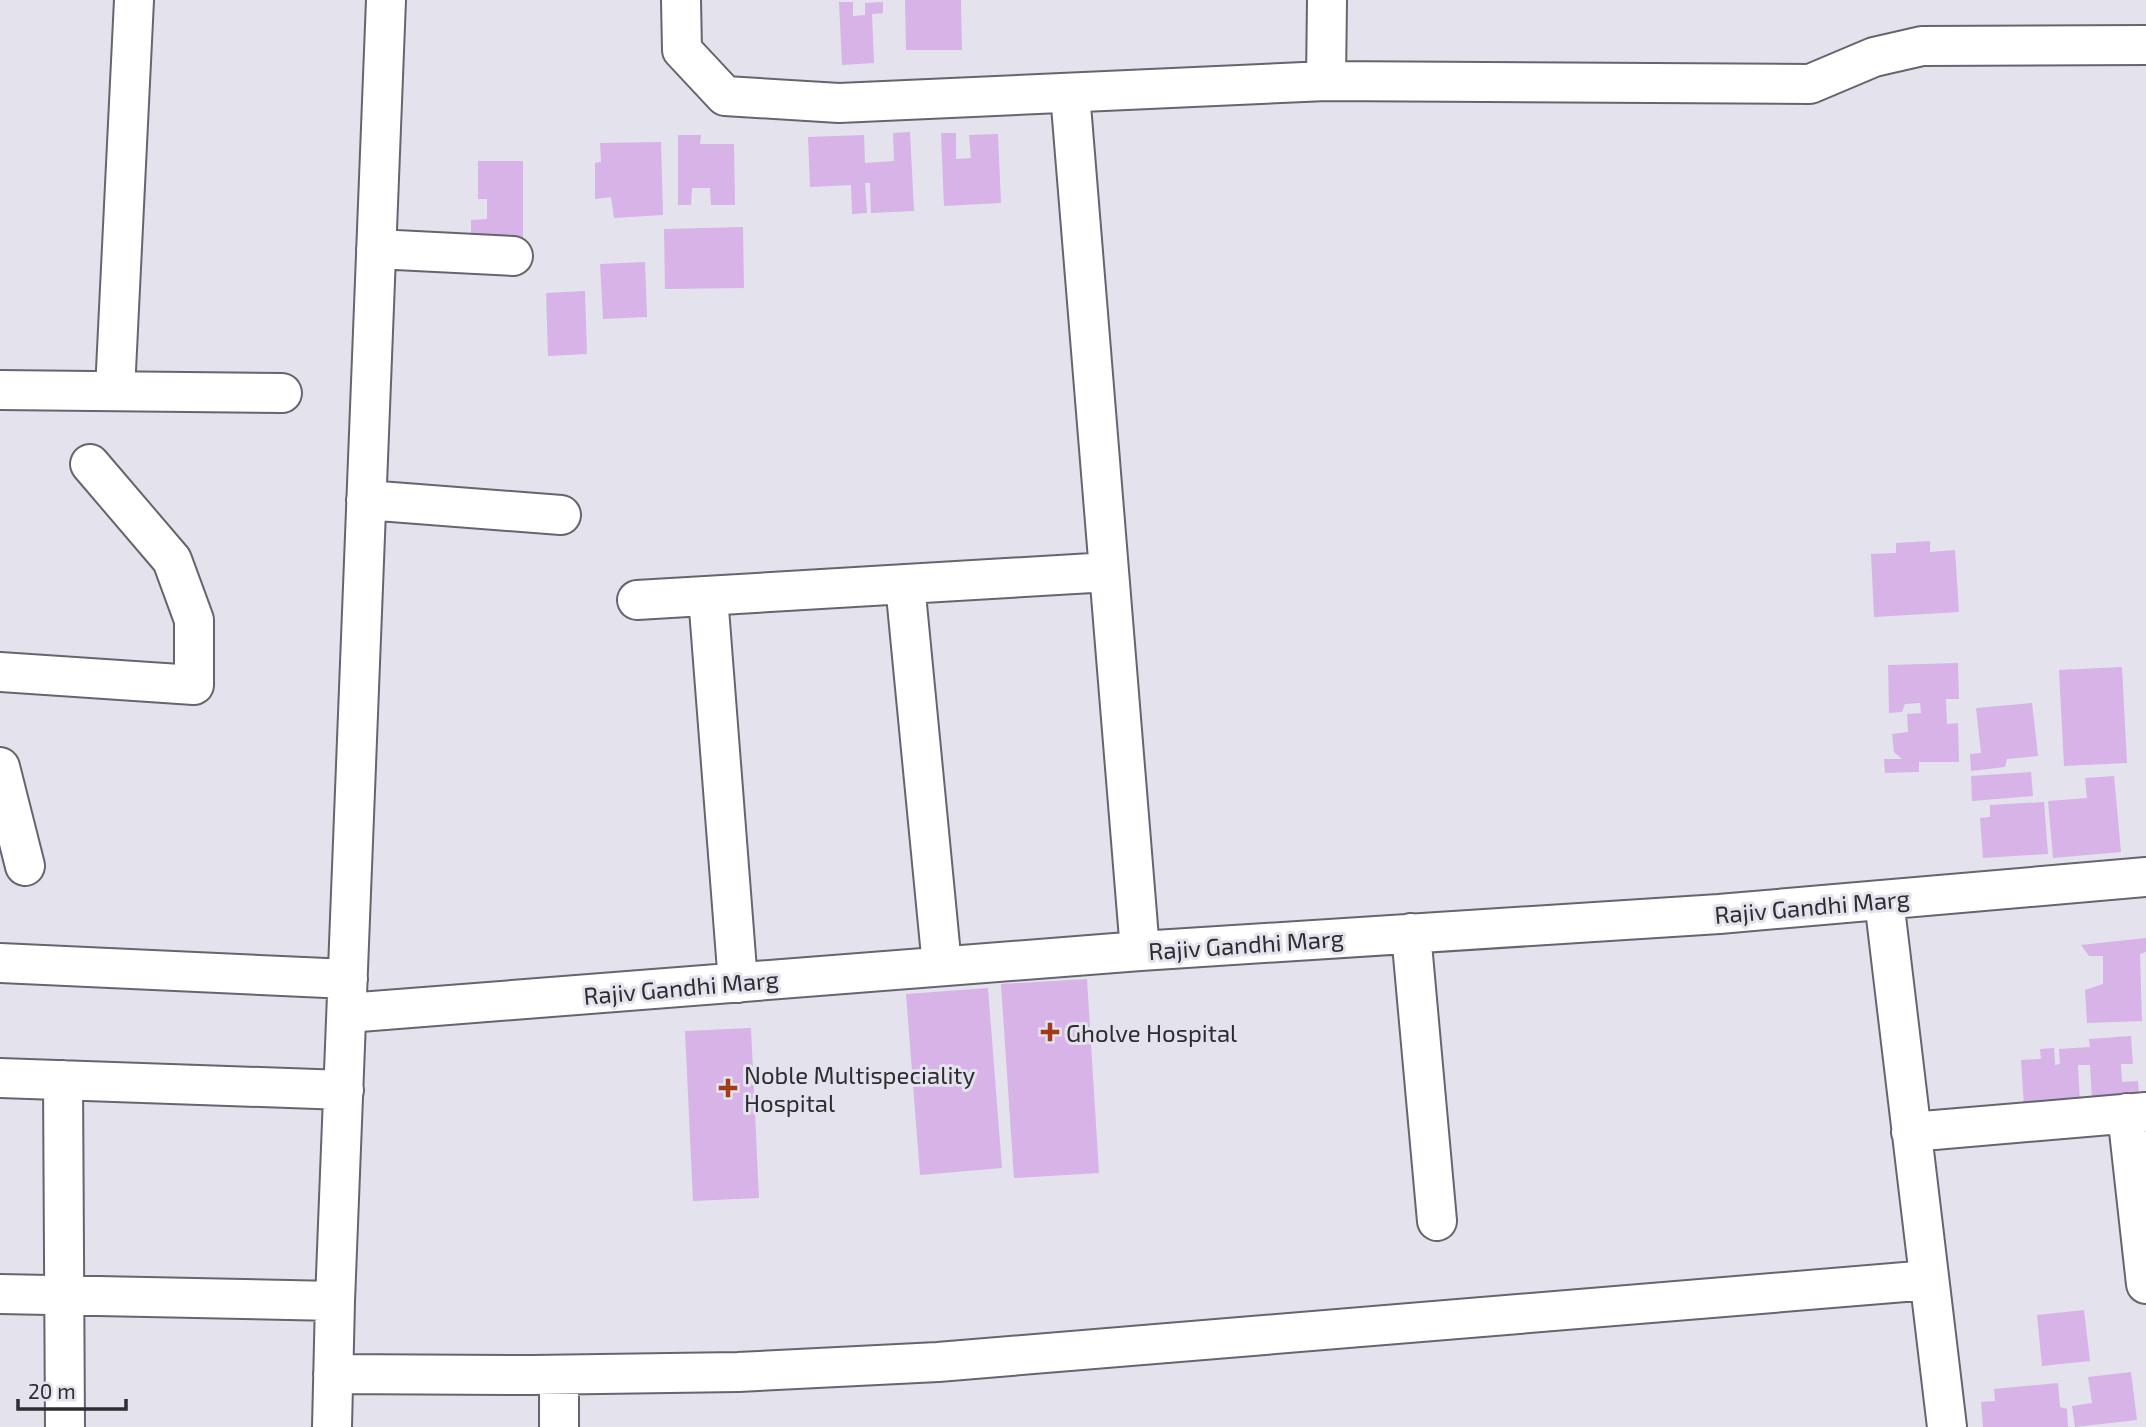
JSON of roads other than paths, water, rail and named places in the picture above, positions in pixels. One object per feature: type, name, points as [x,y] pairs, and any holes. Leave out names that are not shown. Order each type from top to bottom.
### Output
[{"type":"street","points":[[115,391],[134,0]]},
{"type":"street","points":[[332,1427],[386,0]]},
{"type":"street","points":[[681,0],[682,50],[725,96],[839,103],[1326,81],[1810,84],[1874,57],[1922,46],[2146,45]]},
{"type":"street","points":[[1326,81],[1327,0]]},
{"type":"street","points":[[1069,93],[1140,951]]},
{"type":"street","points":[[376,249],[513,256]]},
{"type":"street","points":[[0,390],[282,393]]},
{"type":"street","points":[[5,682],[194,685],[194,620],[172,560],[90,464]]},
{"type":"street","points":[[366,500],[561,515]]},
{"type":"street","points":[[637,600],[1109,572]]},
{"type":"street","points":[[905,584],[942,966]]},
{"type":"street","points":[[708,596],[738,983]]},
{"type":"street","points":[[0,767],[25,866]]},
{"type":"street","name":"Rajiv Gandhi Marg","points":[[0,963],[347,996],[738,983],[1140,951],[1719,914],[2146,877]]},
{"type":"street","points":[[1884,900],[1947,1427]]},
{"type":"street","points":[[1411,933],[1437,1221]]},
{"type":"street","points":[[0,1078],[344,1090]]},
{"type":"street","points":[[63,1080],[62,1295],[65,1427]]},
{"type":"street","points":[[1911,1132],[2137,1113],[2146,1284]]},
{"type":"street","points":[[333,1374],[559,1375],[738,1372],[938,1362],[1929,1280]]},
{"type":"street","points":[[0,1294],[335,1301]]},
{"type":"street","points":[[559,1375],[559,1427]]},
{"type":"place","name":"Gholve Hospital","points":[[1050,1032]]},
{"type":"place","name":"Noble Multispeciality Hospital","points":[[728,1088]]}]
